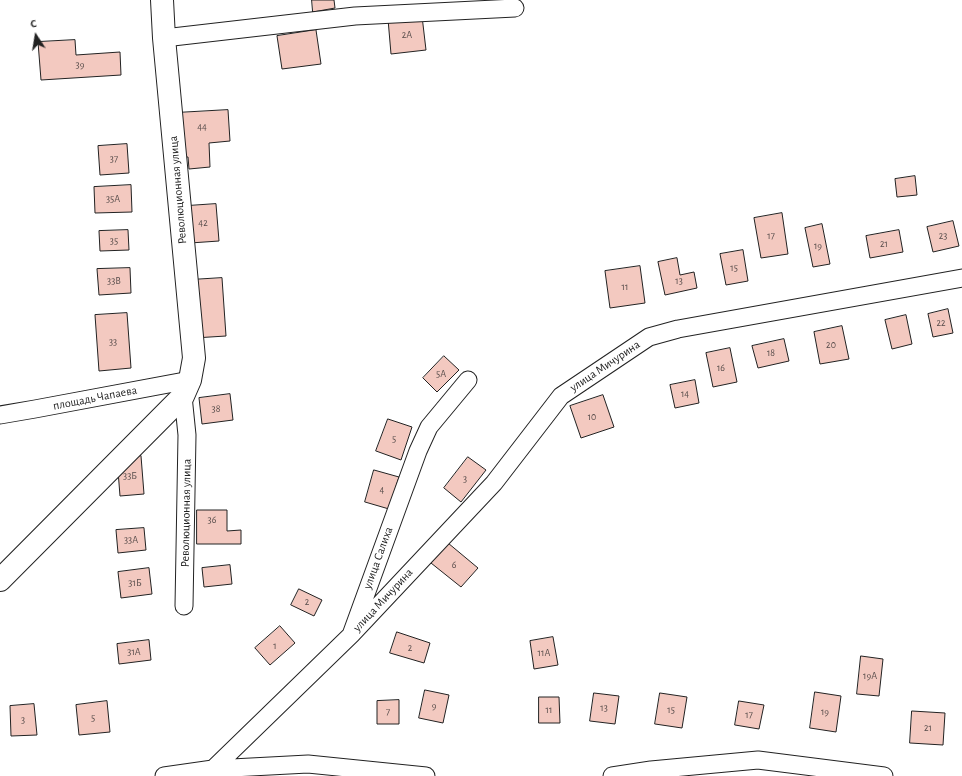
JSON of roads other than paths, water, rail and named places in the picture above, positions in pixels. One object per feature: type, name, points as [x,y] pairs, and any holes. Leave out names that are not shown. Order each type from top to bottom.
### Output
[{"type":"street","name":"Революционная улица","points":[[162,0],[164,38],[194,358],[186,388],[188,435],[184,606]]},
{"type":"street","points":[[164,38],[355,16],[514,8]]},
{"type":"street","name":"улица Мичурина","points":[[351,635],[494,483],[560,396],[649,337],[678,329],[962,278]]},
{"type":"street","name":"улица Салиха","points":[[214,773],[351,635],[418,451],[429,427],[468,380]]},
{"type":"street","points":[[0,580],[186,388]]},
{"type":"street","name":"площадь Чапаева","points":[[0,415],[186,388]]},
{"type":"street","points":[[612,776],[651,770],[758,760],[884,776]]},
{"type":"street","points":[[164,776],[308,764],[426,776]]}]
